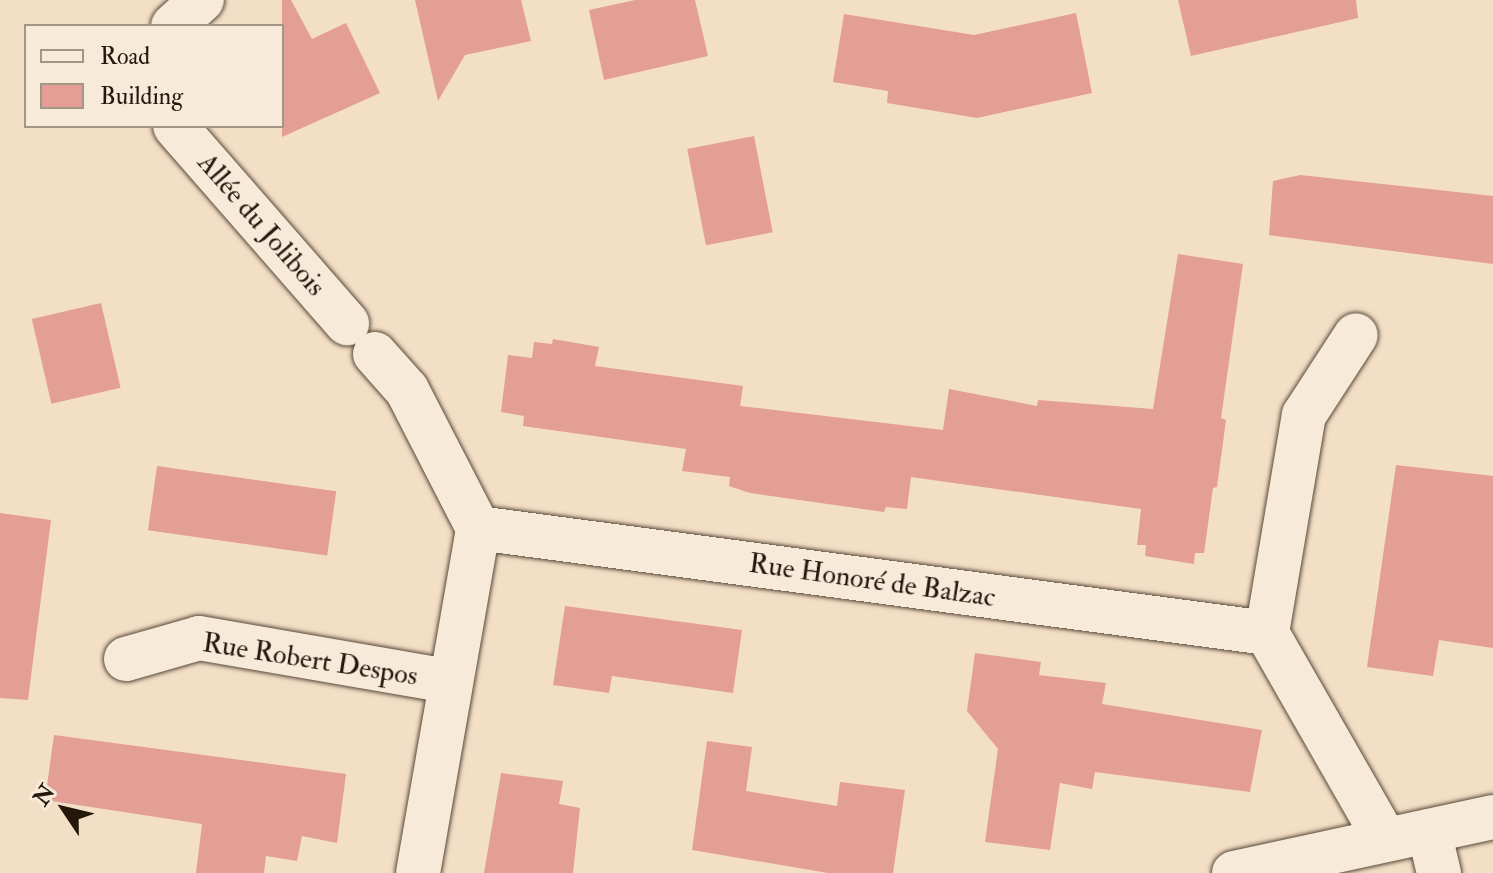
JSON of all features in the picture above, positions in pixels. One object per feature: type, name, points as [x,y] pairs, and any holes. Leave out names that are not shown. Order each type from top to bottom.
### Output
[{"type":"street","points":[[175,24],[202,0]]},
{"type":"street","name":"Allée du Jolibois","points":[[177,128],[407,390],[478,528]]},
{"type":"street","points":[[1356,335],[1304,415],[1267,633],[1385,839]]},
{"type":"street","name":"Rue Honoré de Balzac","points":[[478,528],[1267,633]]},
{"type":"street","name":"Rue Robert Despos","points":[[418,873],[447,681],[478,528]]},
{"type":"street","name":"Rue Robert Despos","points":[[126,659],[199,638],[447,681]]},
{"type":"street","points":[[1234,873],[1493,817]]},
{"type":"street","points":[[1429,831],[1439,873]]},
{"type":"building","points":[[282,0],[291,0],[312,39],[346,23],[380,93],[282,137]]},
{"type":"building","points":[[415,0],[521,0],[531,41],[465,55],[438,101]]},
{"type":"building","points":[[635,0],[695,0],[708,56],[604,80],[589,10]]},
{"type":"building","points":[[1178,0],[1356,0],[1358,18],[1191,56]]},
{"type":"building","points":[[1076,13],[1092,93],[977,118],[887,103],[888,91],[833,82],[844,14],[974,35]]},
{"type":"building","points":[[754,136],[773,232],[706,245],[687,149]]},
{"type":"building","points":[[1300,175],[1493,196],[1493,264],[1269,235],[1273,181]]},
{"type":"building","points":[[1178,254],[1243,264],[1221,418],[1226,420],[1217,487],[1213,488],[1204,553],[1195,553],[1194,564],[1145,556],[1146,545],[1137,545],[1141,509],[911,477],[907,509],[886,507],[884,512],[750,493],[729,486],[730,477],[682,471],[686,449],[523,426],[524,416],[501,412],[508,355],[532,358],[534,342],[552,344],[553,339],[599,347],[595,366],[743,386],[740,406],[943,430],[949,389],[1037,406],[1038,400],[1153,409]]},
{"type":"building","points":[[101,303],[121,388],[51,404],[32,319]]},
{"type":"building","points":[[1396,465],[1493,476],[1493,648],[1439,640],[1433,676],[1367,667]]},
{"type":"building","points":[[157,466],[336,491],[327,556],[148,530]]},
{"type":"building","points":[[0,513],[51,520],[28,700],[0,698]]},
{"type":"building","points":[[565,606],[742,630],[733,693],[612,676],[609,693],[553,685]]},
{"type":"building","points":[[975,653],[1041,662],[1039,675],[1106,683],[1102,704],[1262,730],[1250,792],[1095,772],[1092,789],[1060,783],[1050,850],[985,842],[998,749],[967,711]]},
{"type":"building","points":[[54,735],[346,774],[337,843],[302,836],[297,861],[266,856],[264,873],[196,873],[202,824],[45,800]]},
{"type":"building","points":[[707,741],[752,747],[746,791],[837,806],[840,782],[905,790],[893,873],[828,873],[692,850]]},
{"type":"building","points":[[501,773],[563,781],[559,804],[580,808],[573,873],[484,873]]}]
